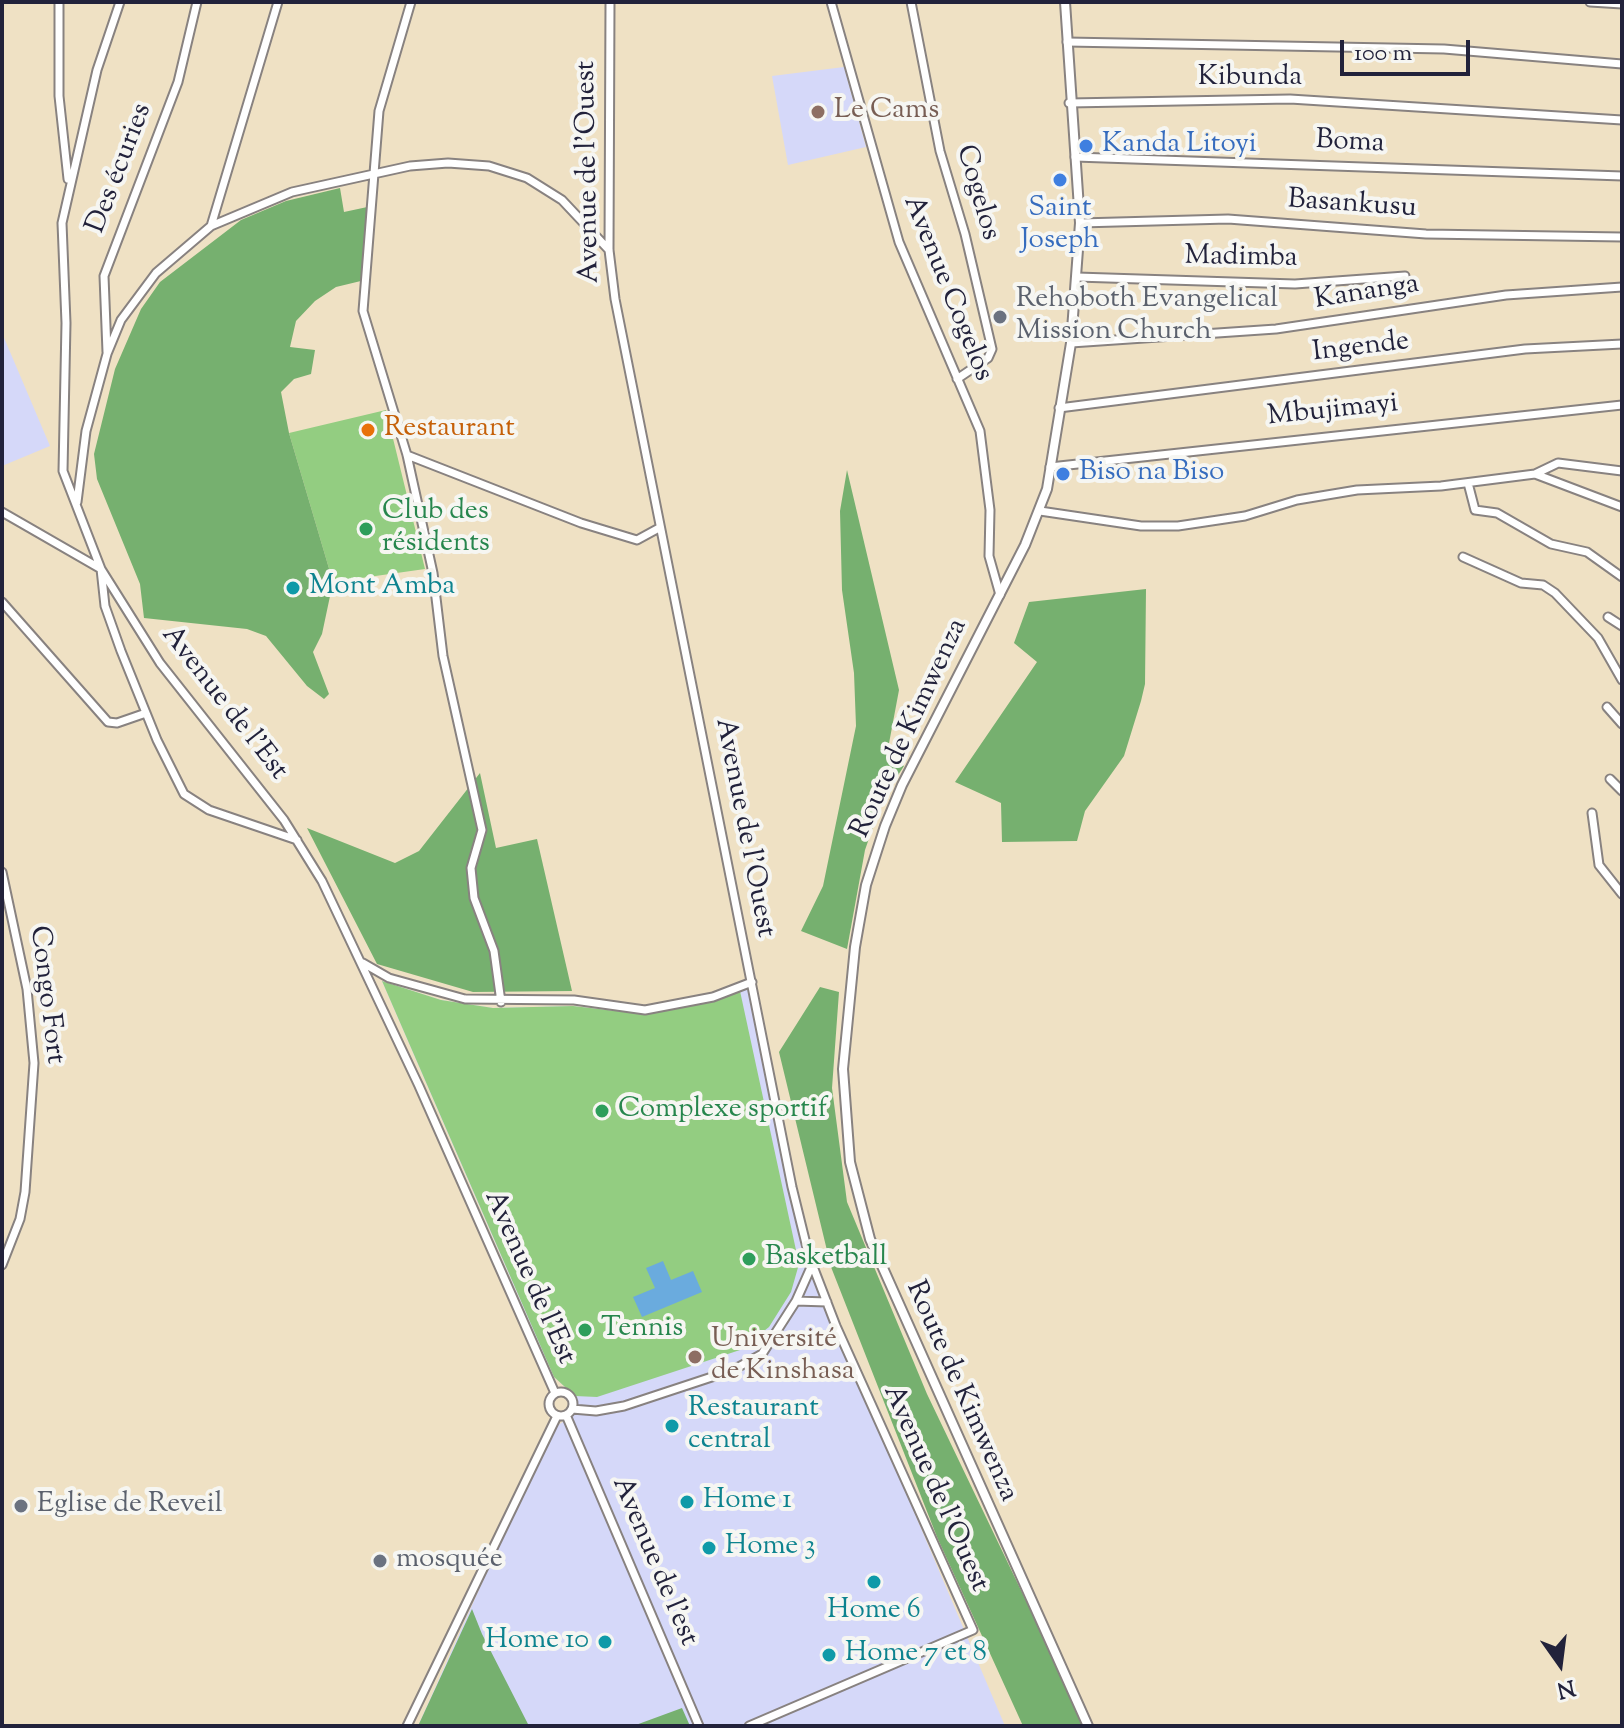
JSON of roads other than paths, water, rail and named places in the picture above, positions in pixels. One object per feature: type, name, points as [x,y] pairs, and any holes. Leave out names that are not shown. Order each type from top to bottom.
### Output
[{"type":"street","points":[[59,2],[60,104],[69,187]]},
{"type":"street","name":"Avenue de l'Est","points":[[120,2],[97,70],[62,223],[66,323],[63,466],[101,569],[160,663],[300,840],[362,961],[555,1393],[549,1406],[557,1416]]},
{"type":"street","name":"Des écuries","points":[[107,354],[104,276],[178,82],[197,2]]},
{"type":"street","points":[[211,226],[278,2]]},
{"type":"street","points":[[411,2],[379,111],[373,155],[376,174],[363,311],[407,455],[433,573],[443,656],[482,830],[471,868],[474,898],[494,951],[501,1002]]},
{"type":"street","name":"Avenue de l'Ouest","points":[[610,2],[609,250],[631,389],[647,452],[659,528],[792,1187],[812,1265],[827,1302],[973,1630],[749,1726]]},
{"type":"street","name":"Avenue Cogelos","points":[[831,2],[899,242],[980,431],[990,510],[989,556],[1000,595]]},
{"type":"street","name":"Cogelos","points":[[911,2],[940,151],[991,339],[988,358],[957,379]]},
{"type":"street","name":"Route de Kimwenza","points":[[1065,2],[1069,103],[1080,223],[1071,343],[1050,467],[1040,511],[902,785],[866,885],[846,1016],[843,1069],[847,1138],[863,1218],[891,1291],[1088,1726]]},
{"type":"street","points":[[1590,2],[1622,4]]},
{"type":"street","points":[[1067,42],[1444,49],[1622,64]]},
{"type":"street","name":"Kibunda","points":[[1069,103],[1290,99],[1622,120]]},
{"type":"street","name":"Boma","points":[[1075,157],[1622,176]]},
{"type":"street","points":[[76,506],[86,431],[107,354],[121,320],[140,291],[177,252],[211,226],[292,192],[410,166],[448,163],[489,166],[527,178],[562,200],[609,250]]},
{"type":"street","name":"Basankusu","points":[[1080,223],[1228,219],[1426,234],[1622,237]]},
{"type":"street","name":"Madimba","points":[[1077,277],[1295,284],[1405,276]]},
{"type":"street","name":"Kananga","points":[[1071,343],[1276,329],[1506,295],[1622,287]]},
{"type":"street","name":"Ingende","points":[[1059,408],[1525,349],[1622,344]]},
{"type":"street","name":"Mbujimayi","points":[[1050,467],[1622,405]]},
{"type":"street","points":[[407,455],[581,523],[637,540],[659,528]]},
{"type":"street","points":[[1040,511],[1141,526],[1178,526],[1245,516],[1297,500],[1357,490],[1468,483],[1535,474],[1558,463],[1622,471]]},
{"type":"street","points":[[1535,474],[1622,507]]},
{"type":"street","points":[[1468,483],[1477,512],[1497,513],[1551,544],[1587,552],[1622,577]]},
{"type":"street","points":[[2,512],[101,569],[105,606],[146,713],[189,798],[209,810],[300,840]]},
{"type":"street","points":[[1463,557],[1526,584],[1543,585],[1555,593],[1598,638],[1622,680]]},
{"type":"street","points":[[2,602],[108,722],[117,723],[146,713]]},
{"type":"street","points":[[1608,617],[1622,626]]},
{"type":"street","points":[[1607,707],[1622,724]]},
{"type":"street","points":[[1610,779],[1622,791]]},
{"type":"street","points":[[1592,813],[1599,865],[1622,894]]},
{"type":"street","name":"Congo Fort","points":[[2,872],[27,989],[34,1063],[25,1192],[20,1219],[2,1265]]},
{"type":"street","points":[[362,961],[389,978],[424,985],[446,995],[501,1002],[574,1000],[650,1010],[713,997],[752,982]]},
{"type":"street","points":[[407,1726],[557,1416],[569,1412],[611,1410],[733,1370],[767,1349],[796,1301],[812,1265]]},
{"type":"street","points":[[796,1301],[827,1302]]},
{"type":"street","name":"Avenue de l'Est","points":[[555,1393],[568,1395],[569,1412]]},
{"type":"street","name":"Avenue de l'est","points":[[569,1412],[699,1726]]},
{"type":"water","points":[[663,1261],[671,1280],[693,1271],[702,1292],[642,1317],[633,1297],[655,1288],[646,1268]]},
{"type":"place","name":"Le Cams","points":[[818,112]]},
{"type":"place","name":"Kanda Litoyi","points":[[1086,146]]},
{"type":"place","name":"Saint Joseph","points":[[1060,180]]},
{"type":"place","name":"Rehoboth Evangelical Mission Church","points":[[1000,317]]},
{"type":"place","name":"Restaurant","points":[[368,430]]},
{"type":"place","name":"Biso na Biso","points":[[1063,474]]},
{"type":"place","name":"Club des résidents","points":[[366,529]]},
{"type":"place","name":"Mont Amba","points":[[293,588]]},
{"type":"place","name":"Complexe sportif","points":[[602,1111]]},
{"type":"place","name":"Basketball","points":[[749,1259]]},
{"type":"place","name":"Tennis","points":[[585,1330]]},
{"type":"place","name":"Université de Kinshasa","points":[[695,1357]]},
{"type":"place","name":"Restaurant central","points":[[672,1426]]},
{"type":"place","name":"Home 1","points":[[687,1502]]},
{"type":"place","name":"Eglise de Reveil","points":[[21,1506]]},
{"type":"place","name":"Home 3","points":[[709,1548]]},
{"type":"place","name":"mosquée","points":[[380,1561]]},
{"type":"place","name":"Home 6","points":[[874,1582]]},
{"type":"place","name":"Home 10","points":[[605,1642]]},
{"type":"place","name":"Home 7 et 8","points":[[829,1655]]}]
